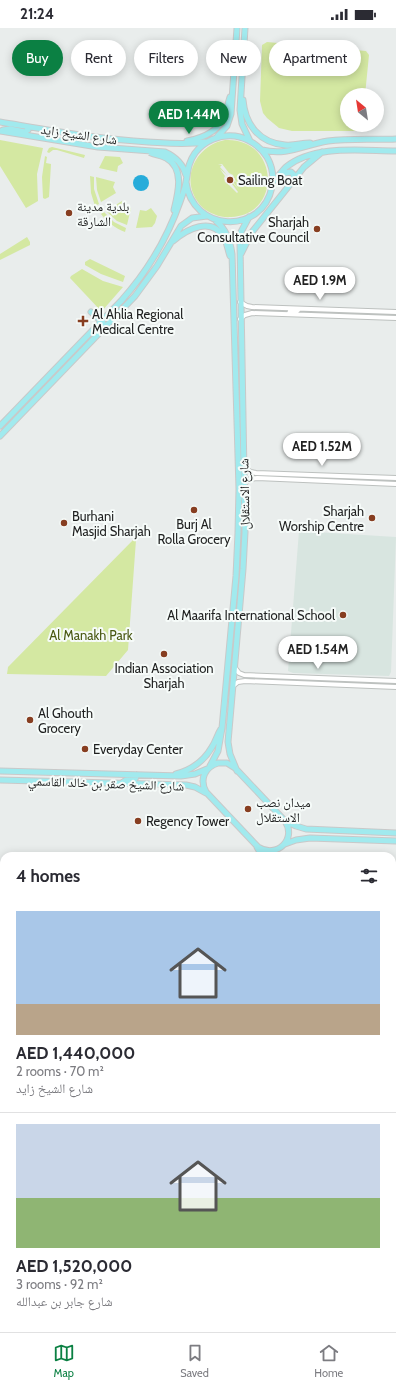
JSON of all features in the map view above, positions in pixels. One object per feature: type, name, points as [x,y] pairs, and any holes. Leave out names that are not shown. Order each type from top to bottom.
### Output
[{"type":"main road","points":[[216,138],[224,129],[230,118],[237,28]]},
{"type":"main road","points":[[244,40],[245,28]]},
{"type":"main road","points":[[236,36],[237,40]]},
{"type":"main road","points":[[242,76],[241,120],[251,142]]},
{"type":"main road","points":[[241,91],[247,120],[251,127],[262,137],[271,142],[281,144],[313,144]]},
{"type":"main road","points":[[172,143],[201,138],[216,128],[224,117],[232,92]]},
{"type":"main road","name":"شارع الشيخ زايد","points":[[0,122],[101,138],[186,144],[207,142]]},
{"type":"main road","points":[[0,131],[10,129],[25,132],[28,130],[27,127]]},
{"type":"main road","name":"شارع الشيخ زايد","points":[[0,131],[84,145],[160,151],[171,154],[180,162],[183,166],[186,180]]},
{"type":"main road","points":[[0,426],[136,283],[153,258],[168,231],[178,206],[192,157],[197,150],[207,142],[216,138],[231,136],[242,138],[251,142],[262,150],[270,164],[272,184],[270,194],[258,211],[249,217],[231,222],[213,219],[199,209],[192,201],[188,192],[186,180]]},
{"type":"main road","points":[[262,150],[287,152],[313,144],[338,140],[396,140]]},
{"type":"main road","points":[[144,150],[168,159],[174,164],[178,171],[178,194],[168,231]]},
{"type":"main road","points":[[272,184],[289,165],[299,159],[322,152],[343,150],[396,151]]},
{"type":"main road","points":[[240,260],[252,232],[307,163],[322,152]]},
{"type":"main road","points":[[279,175],[290,172],[293,174],[293,180]]},
{"type":"main road","points":[[0,436],[116,316],[146,282],[163,258],[178,230],[188,220],[197,216],[207,216]]},
{"type":"main road","name":"شارع الاستقلال","points":[[238,771],[230,754],[228,742],[246,522],[240,319],[240,236],[249,217]]},
{"type":"main road","name":"شارع الاستقلال","points":[[209,795],[203,784],[204,776],[218,751],[222,728],[236,576],[239,518],[232,254],[229,239],[223,227],[213,219]]},
{"type":"main road","points":[[171,242],[191,229],[204,226],[210,227],[224,238],[232,264]]},
{"type":"main road","points":[[85,348],[88,340],[103,325],[101,321],[91,312]]},
{"type":"main road","points":[[116,316],[127,317]]},
{"type":"main road","points":[[228,669],[229,684],[230,686],[233,686]]},
{"type":"main road","points":[[172,776],[186,771],[202,760],[212,748],[217,735],[222,728]]},
{"type":"main road","name":"شارع الشيخ صقر بن خالد القاسمي","points":[[0,771],[172,776],[190,775],[222,762],[231,765],[238,771]]},
{"type":"main road","points":[[238,771],[285,821],[289,830],[288,838],[280,852]]},
{"type":"main road","points":[[121,784],[126,780],[135,779],[137,775]]},
{"type":"main road","name":"شارع الشيخ صقر بن خالد القاسمي","points":[[0,780],[186,785],[195,787],[209,795]]},
{"type":"main road","points":[[209,795],[256,845],[269,851],[276,850],[296,840],[310,838],[396,841]]},
{"type":"main road","points":[[285,821],[296,826],[310,829],[396,833]]},
{"type":"main road","points":[[256,845],[260,852]]},
{"type":"street","points":[[240,302],[249,307],[396,312]]},
{"type":"street","points":[[289,314],[288,313],[290,311],[297,311],[300,308]]},
{"type":"street","points":[[240,319],[250,313],[396,318]]},
{"type":"street","points":[[244,468],[253,472],[396,478]]},
{"type":"street","points":[[281,479],[281,476],[290,474]]},
{"type":"street","points":[[244,483],[255,478],[396,484]]},
{"type":"street","points":[[234,668],[237,672],[244,675],[396,681]]},
{"type":"street","points":[[266,682],[266,679],[271,676]]},
{"type":"street","points":[[233,686],[242,681],[396,687]]},
{"type":"shaded area","name":"Al Maarifa International School","points":[[299,531],[396,537],[391,672],[389,676],[293,673],[288,671]]},
{"type":"green space","points":[[269,42],[269,76],[361,76],[361,51],[366,51],[369,55],[366,88],[340,88],[340,131],[292,131],[279,128],[267,118],[263,113],[260,101],[262,45]]},
{"type":"green space","points":[[0,140],[43,148],[37,174],[38,201],[26,208],[0,166]]},
{"type":"green space","points":[[225,140],[243,142],[256,150],[264,163],[268,177],[266,191],[260,204],[248,213],[231,217],[220,216],[203,208],[195,198],[191,188],[193,167],[197,158],[214,144]],"holes":[[[218,164],[222,164],[229,173],[233,175],[235,180],[242,188],[234,180],[234,183],[239,190],[233,183],[232,184],[238,192],[237,193],[225,182],[225,176],[220,169],[227,175],[220,167],[222,165]]]},
{"type":"green space","points":[[52,147],[85,155],[84,158],[57,150],[53,150],[49,153],[47,152],[49,148]]},
{"type":"green space","points":[[45,156],[47,157],[46,163],[51,164],[49,197],[45,199],[43,198],[42,177]]},
{"type":"green space","points":[[105,156],[120,157],[123,163],[118,166],[117,172],[99,168]]},
{"type":"green space","points":[[90,176],[94,177],[94,189],[99,204],[95,206],[91,193]]},
{"type":"green space","points":[[96,177],[115,182],[113,187],[116,193],[101,202],[97,190]]},
{"type":"green space","points":[[122,201],[125,206],[131,208],[127,225],[117,221],[106,211]]},
{"type":"green space","points":[[151,208],[157,216],[152,227],[136,228],[140,210],[146,211]]},
{"type":"green space","points":[[104,212],[114,222],[126,228],[125,232],[106,220],[101,214]]},
{"type":"green space","points":[[27,237],[30,245],[0,260],[0,254]]},
{"type":"green space","points":[[90,259],[125,276],[123,282],[101,274],[85,265],[85,262]]},
{"type":"green space","points":[[82,269],[103,281],[123,287],[102,311],[70,278]]},
{"type":"green space","name":"Al Manakh Park","points":[[134,539],[136,540],[128,650],[106,676],[7,674],[8,667]]},
{"type":"water","points":[[141,175],[148,180],[149,183],[144,190],[141,191],[134,186],[133,183],[138,176]]},
{"type":"place","name":"Sailing Boat","points":[[230,180]]},
{"type":"place","name":"بلدية مدينة الشارقة","points":[[69,213]]},
{"type":"place","name":"Sharjah Consultative Council","points":[[317,229]]},
{"type":"place","name":"Al Ahlia Regional Medical Centre","points":[[83,321]]},
{"type":"place","name":"Burj Al Rolla Grocery","points":[[194,510]]},
{"type":"place","name":"Sharjah Worship Centre","points":[[372,518]]},
{"type":"place","name":"Burhani Masjid Sharjah","points":[[64,523]]},
{"type":"place","name":"Al Maarifa International School","points":[[343,615]]},
{"type":"place","name":"Indian Association Sharjah","points":[[164,654]]},
{"type":"place","name":"Al Ghouth Grocery","points":[[30,720]]},
{"type":"place","name":"Everyday Center","points":[[85,749]]},
{"type":"place","name":"ميدان نصب الاستقلال","points":[[248,809]]},
{"type":"place","name":"Regency Tower","points":[[138,821]]}]
